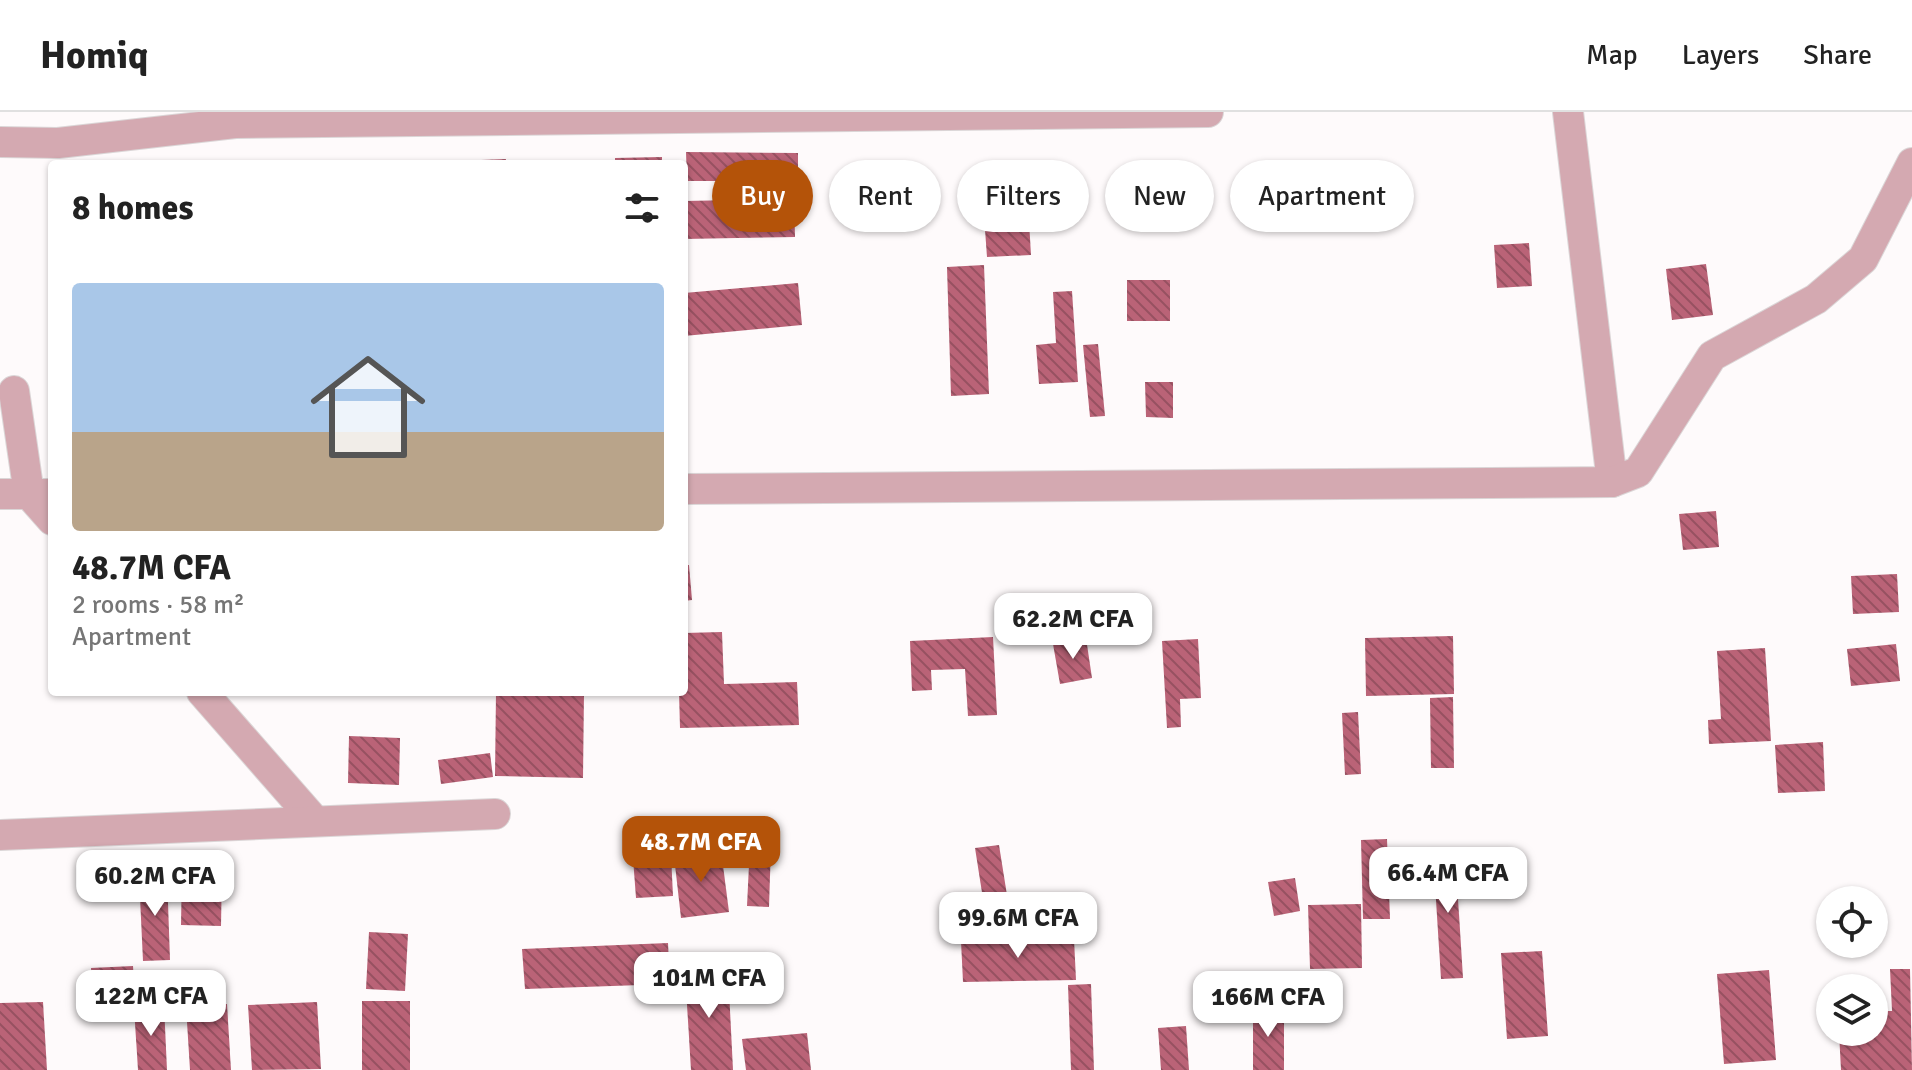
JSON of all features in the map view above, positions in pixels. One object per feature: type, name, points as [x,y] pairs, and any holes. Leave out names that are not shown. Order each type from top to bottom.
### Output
[{"type":"street","points":[[0,142],[58,143],[235,123],[1208,112]]},
{"type":"street","points":[[1568,112],[1612,482]]},
{"type":"street","points":[[688,489],[1612,482],[1638,472],[1712,356],[1816,299],[1863,259],[1912,163]]},
{"type":"street","points":[[14,391],[27,494],[48,516]]},
{"type":"street","points":[[206,696],[315,821]]},
{"type":"street","points":[[0,835],[495,814]]},
{"type":"building","points":[[686,152],[798,153],[798,160],[712,160],[712,181],[688,181]]},
{"type":"building","points":[[662,157],[662,160],[615,160]]},
{"type":"building","points":[[712,200],[712,232],[795,232],[795,237],[688,239],[688,201]]},
{"type":"building","points":[[985,232],[1030,232],[1031,255],[987,257]]},
{"type":"building","points":[[1529,243],[1532,286],[1497,288],[1494,245]]},
{"type":"building","points":[[1706,264],[1713,315],[1672,320],[1666,269]]},
{"type":"building","points":[[984,265],[989,394],[951,396],[947,267]]},
{"type":"building","points":[[1127,280],[1170,280],[1170,321],[1127,321]]},
{"type":"building","points":[[798,283],[802,325],[688,336],[688,293]]},
{"type":"building","points":[[1072,291],[1078,382],[1039,384],[1036,345],[1056,343],[1053,292]]},
{"type":"building","points":[[1098,344],[1105,416],[1090,417],[1083,345]]},
{"type":"building","points":[[1145,382],[1173,382],[1173,418],[1146,417]]},
{"type":"building","points":[[1716,511],[1719,547],[1683,550],[1679,514]]},
{"type":"building","points":[[688,565],[689,565],[692,600],[688,600]]},
{"type":"building","points":[[1897,574],[1899,612],[1853,614],[1851,576]]},
{"type":"building","points":[[722,632],[724,684],[797,682],[799,725],[680,728],[679,696],[688,696],[688,633]]},
{"type":"building","points":[[1453,636],[1454,694],[1366,696],[1365,638]]},
{"type":"building","points":[[993,637],[997,715],[968,716],[965,669],[931,670],[932,690],[912,691],[910,641]]},
{"type":"building","points":[[1086,638],[1092,678],[1060,684],[1053,644]]},
{"type":"building","points":[[1198,639],[1201,698],[1180,699],[1181,727],[1167,728],[1162,641]]},
{"type":"building","points":[[1896,644],[1900,681],[1851,686],[1847,649]]},
{"type":"building","points":[[1765,648],[1771,741],[1709,744],[1708,720],[1721,719],[1717,651]]},
{"type":"building","points":[[496,696],[584,696],[583,778],[495,776]]},
{"type":"building","points":[[1453,697],[1454,768],[1431,768],[1430,698]]},
{"type":"building","points":[[1358,712],[1361,774],[1345,775],[1342,713]]},
{"type":"building","points":[[349,736],[400,738],[399,785],[348,783]]},
{"type":"building","points":[[1823,742],[1825,791],[1778,793],[1775,745]]},
{"type":"building","points":[[490,753],[493,777],[441,784],[438,760]]},
{"type":"building","points":[[1387,839],[1390,919],[1363,919],[1361,840]]},
{"type":"building","points":[[750,844],[771,845],[769,907],[747,906]]},
{"type":"building","points":[[999,845],[1010,914],[986,918],[975,848]]},
{"type":"building","points":[[721,850],[729,912],[681,918],[674,856]]},
{"type":"building","points":[[1455,851],[1463,978],[1441,979],[1433,853]]},
{"type":"building","points":[[671,855],[673,896],[636,898],[633,858]]},
{"type":"building","points":[[182,868],[222,869],[221,926],[181,925]]},
{"type":"building","points":[[167,875],[170,960],[143,961],[139,876]]},
{"type":"building","points":[[1295,878],[1300,911],[1274,916],[1268,882]]},
{"type":"building","points":[[1361,904],[1362,968],[1310,969],[1308,905]]},
{"type":"building","points":[[369,932],[408,934],[405,991],[366,989]]},
{"type":"building","points":[[1074,939],[1076,980],[963,982],[961,941]]},
{"type":"building","points":[[668,943],[670,984],[525,989],[522,949]]},
{"type":"building","points":[[1542,951],[1548,1036],[1507,1039],[1501,953]]},
{"type":"building","points":[[133,966],[135,1001],[93,1003],[91,968]]},
{"type":"building","points":[[1890,969],[1910,969],[1912,1070],[1841,1070],[1840,1046],[1888,1046],[1888,1011],[1892,1011]]},
{"type":"building","points":[[728,970],[733,1070],[691,1070],[685,972]]},
{"type":"building","points":[[1769,970],[1776,1060],[1724,1064],[1717,974]]},
{"type":"building","points":[[1091,984],[1094,1070],[1071,1070],[1068,985]]},
{"type":"building","points":[[362,1001],[410,1001],[410,1070],[362,1070]]},
{"type":"building","points":[[43,1002],[47,1070],[0,1070],[0,1003]]},
{"type":"building","points":[[317,1002],[321,1069],[252,1070],[248,1005]]},
{"type":"building","points":[[227,1004],[231,1070],[190,1070],[186,1006]]},
{"type":"building","points":[[164,1005],[167,1070],[138,1070],[134,1007]]},
{"type":"building","points":[[1253,1008],[1284,1008],[1284,1070],[1253,1070]]},
{"type":"building","points":[[1186,1026],[1189,1070],[1161,1070],[1158,1028]]},
{"type":"building","points":[[807,1033],[811,1070],[746,1070],[742,1039]]}]
